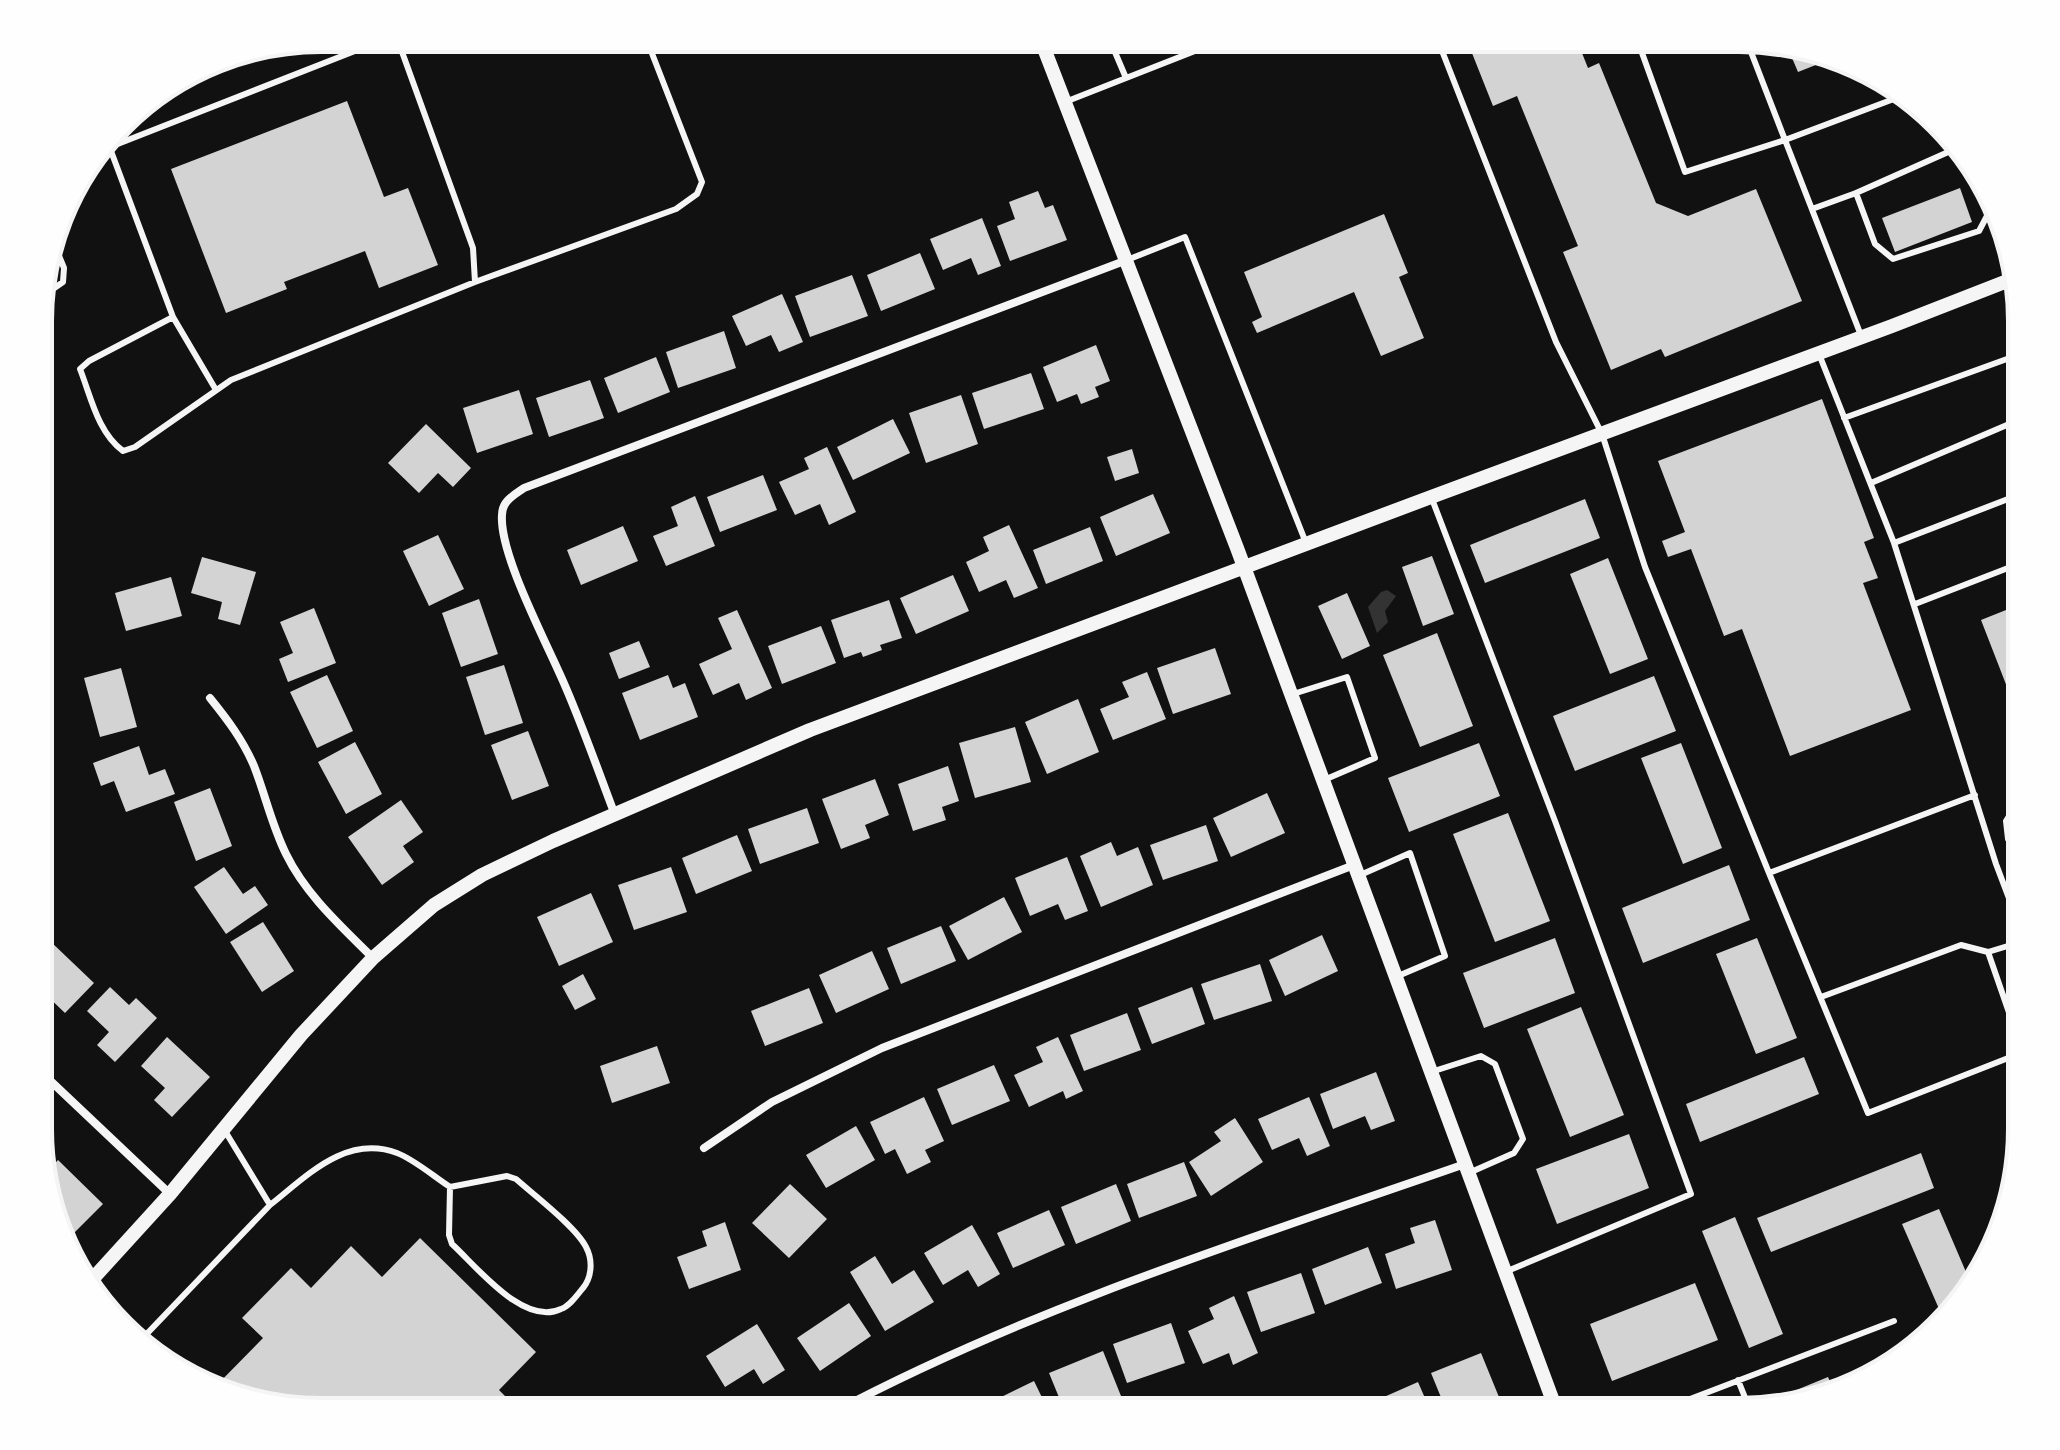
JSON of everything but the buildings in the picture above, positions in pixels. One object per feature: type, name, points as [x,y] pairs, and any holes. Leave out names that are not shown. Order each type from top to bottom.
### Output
[{"type":"street","points":[[1046,53],[1243,567],[1552,1398]]},
{"type":"street","points":[[615,816],[567,689],[512,563],[501,529],[502,510],[510,497],[524,488],[1127,260]]},
{"type":"street","points":[[96,1275],[170,1194],[301,1035],[373,958],[434,905],[482,875],[810,730],[2004,282]]},
{"type":"street","points":[[210,698],[231,723],[252,763],[284,851],[298,877],[317,902],[373,958]]},
{"type":"street","points":[[704,1148],[772,1102],[882,1048],[1356,870]]},
{"type":"street","points":[[53,1083],[170,1194]]},
{"type":"street","points":[[861,1397],[907,1373],[1117,1285],[1467,1168]]},
{"type":"lane","points":[[124,139],[351,52]]},
{"type":"lane","points":[[402,52],[473,248],[475,282]]},
{"type":"lane","points":[[173,317],[89,361],[80,369],[101,425],[123,451],[135,447],[231,380],[475,282],[676,209],[697,194],[702,182],[652,52]]},
{"type":"lane","points":[[1115,53],[1126,78]]},
{"type":"lane","points":[[1065,102],[1191,53]]},
{"type":"lane","points":[[1443,53],[1556,342],[1602,434],[1645,567],[1868,1113],[2007,1058]]},
{"type":"lane","points":[[1642,53],[1685,172],[1785,140],[1891,100]]},
{"type":"lane","points":[[1751,53],[1862,338]]},
{"type":"lane","points":[[1812,209],[1948,152]]},
{"type":"lane","points":[[112,153],[173,317],[216,390]]},
{"type":"lane","points":[[1856,193],[1875,244],[1893,259],[1979,231],[1987,216]]},
{"type":"lane","points":[[1127,260],[1185,237],[1306,544]]},
{"type":"lane","points":[[54,288],[63,282],[64,268],[60,258]]},
{"type":"lane","points":[[1819,354],[1894,543],[2007,893]]},
{"type":"lane","points":[[1844,418],[2007,359]]},
{"type":"lane","points":[[1871,483],[2007,425]]},
{"type":"lane","points":[[1431,497],[1555,821],[1691,1194],[1505,1272]]},
{"type":"lane","points":[[1894,543],[2007,499]]},
{"type":"lane","points":[[1915,604],[2007,568]]},
{"type":"lane","points":[[1290,695],[1347,677],[1375,758],[1322,781]]},
{"type":"lane","points":[[1769,873],[1975,795]]},
{"type":"lane","points":[[1356,870],[1410,853],[1445,956],[1395,977]]},
{"type":"lane","points":[[1821,997],[1961,945],[1988,952],[2007,946]]},
{"type":"lane","points":[[1988,952],[2007,1007]]},
{"type":"lane","points":[[1431,1072],[1481,1056],[1495,1064],[1523,1139],[1514,1153],[1467,1168]]},
{"type":"lane","points":[[223,1128],[270,1205]]},
{"type":"lane","points":[[147,1333],[270,1205],[332,1157],[368,1146],[398,1154],[450,1187],[507,1176],[516,1179],[587,1248],[591,1268],[586,1283],[564,1309],[549,1313],[517,1305],[452,1244],[449,1235],[450,1187]]},
{"type":"lane","points":[[1692,1398],[1894,1321]]},
{"type":"lane","points":[[1738,1380],[1745,1398]]},
{"type":"shaded area","points":[[1387,590],[1396,596],[1385,611],[1388,622],[1377,633],[1368,607],[1381,592]]}]
